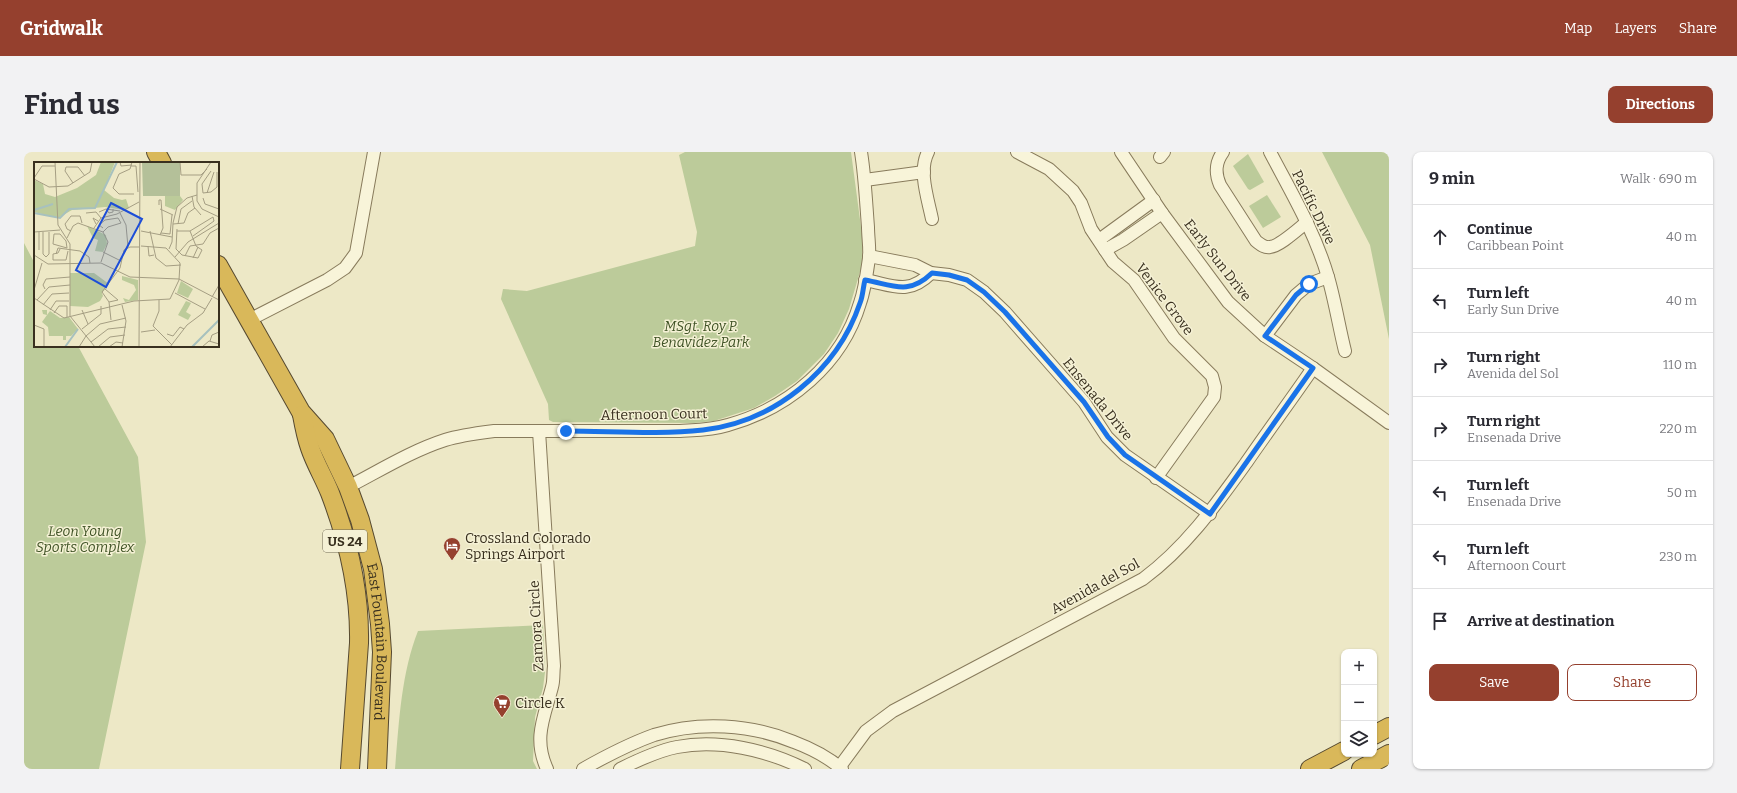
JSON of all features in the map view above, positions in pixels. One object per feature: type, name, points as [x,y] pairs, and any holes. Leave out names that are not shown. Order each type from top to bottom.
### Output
[{"type":"highway","points":[[156,152],[161,162]]},
{"type":"highway","name":"East Fountain Boulevard","points":[[219,267],[301,412],[324,439],[348,487],[360,520],[373,569],[382,652],[377,769]]},
{"type":"highway","name":"East Fountain Boulevard","points":[[301,412],[310,448],[330,493],[340,525],[348,551],[356,590],[359,643],[350,768]]},
{"type":"highway","points":[[1377,734],[1389,728]]},
{"type":"highway","points":[[1310,769],[1341,753]]},
{"type":"highway","points":[[1361,769],[1389,754]]},
{"type":"street","points":[[250,320],[327,280],[344,268],[356,253],[374,152]]},
{"type":"street","name":"Afternoon Court","points":[[348,487],[421,450],[445,440],[470,434],[494,431],[704,430],[728,425],[770,408],[813,379],[828,363],[851,325],[860,302],[869,256],[865,180],[861,152]]},
{"type":"street","points":[[928,152],[924,159],[924,172],[932,219]]},
{"type":"street","name":"Venice Grove","points":[[1017,152],[1048,169],[1073,191],[1081,203],[1091,229],[1113,262],[1134,280],[1174,338],[1212,376],[1215,387],[1214,397],[1156,478]]},
{"type":"street","name":"Early Sun Drive","points":[[1121,152],[1162,213],[1228,302],[1265,336],[1313,368],[1389,423]]},
{"type":"street","points":[[1223,152],[1216,166],[1216,176],[1220,185],[1256,241],[1263,246],[1270,247],[1278,244],[1307,222]]},
{"type":"street","name":"Pacific Drive","points":[[1270,152],[1307,222],[1328,277],[1345,351]]},
{"type":"street","points":[[865,180],[924,172]]},
{"type":"street","points":[[1102,245],[1154,200]]},
{"type":"street","points":[[1102,245],[1123,240],[1162,213]]},
{"type":"street","name":"Ensenada Drive","points":[[869,256],[915,265],[932,273],[949,275],[967,280],[984,292],[1005,312],[1084,402],[1108,437],[1125,455],[1156,478],[1210,514]]},
{"type":"street","points":[[865,280],[907,288],[922,282],[932,273]]},
{"type":"street","points":[[1265,336],[1296,295],[1309,284],[1328,277]]},
{"type":"street","name":"Avenida del Sol","points":[[840,768],[866,731],[893,710],[1143,579],[1160,566],[1179,548],[1210,514],[1313,368]]},
{"type":"street","name":"Zamora Circle","points":[[539,431],[554,666],[552,686],[540,728],[540,744],[547,769]]},
{"type":"street","points":[[583,769],[610,754],[656,735],[696,727],[718,726],[770,733],[801,745],[840,768]]},
{"type":"street","points":[[620,769],[645,756],[676,748],[701,744],[730,747],[772,755],[805,769]]},
{"type":"green space","name":"MSgt. Roy P. Benavidez Park","points":[[685,152],[851,152],[863,242],[862,265],[849,309],[838,333],[824,354],[797,381],[754,408],[714,421],[694,423],[553,422],[549,420],[548,404],[501,299],[503,289],[527,291],[695,246],[697,232],[679,155]]},
{"type":"green space","points":[[1322,152],[1389,152],[1389,339],[1370,245]]},
{"type":"green space","points":[[1248,154],[1264,182],[1250,190],[1233,166]]},
{"type":"green space","points":[[1267,195],[1281,217],[1263,228],[1249,206]]},
{"type":"green space","name":"Leon Young Sports Complex","points":[[24,243],[34,262],[34,347],[79,347],[138,457],[146,542],[99,769],[24,769]]},
{"type":"green space","points":[[543,625],[545,672],[543,688],[535,717],[533,761],[537,769],[395,769],[404,681],[412,647],[418,631]]},
{"type":"place","name":"Crossland Colorado Springs Airport","points":[[452,561]]},
{"type":"place","name":"Circle K","points":[[502,718]]},
{"type":"route","points":[[566,431],[704,430],[728,425],[751,417],[792,395],[813,379],[828,363],[851,325],[860,302],[865,280],[907,288],[922,282],[932,273],[949,275],[967,280],[984,292],[1005,312],[1084,402],[1108,437],[1125,455],[1156,478],[1210,514],[1313,368],[1265,336],[1296,295],[1309,284]]}]
